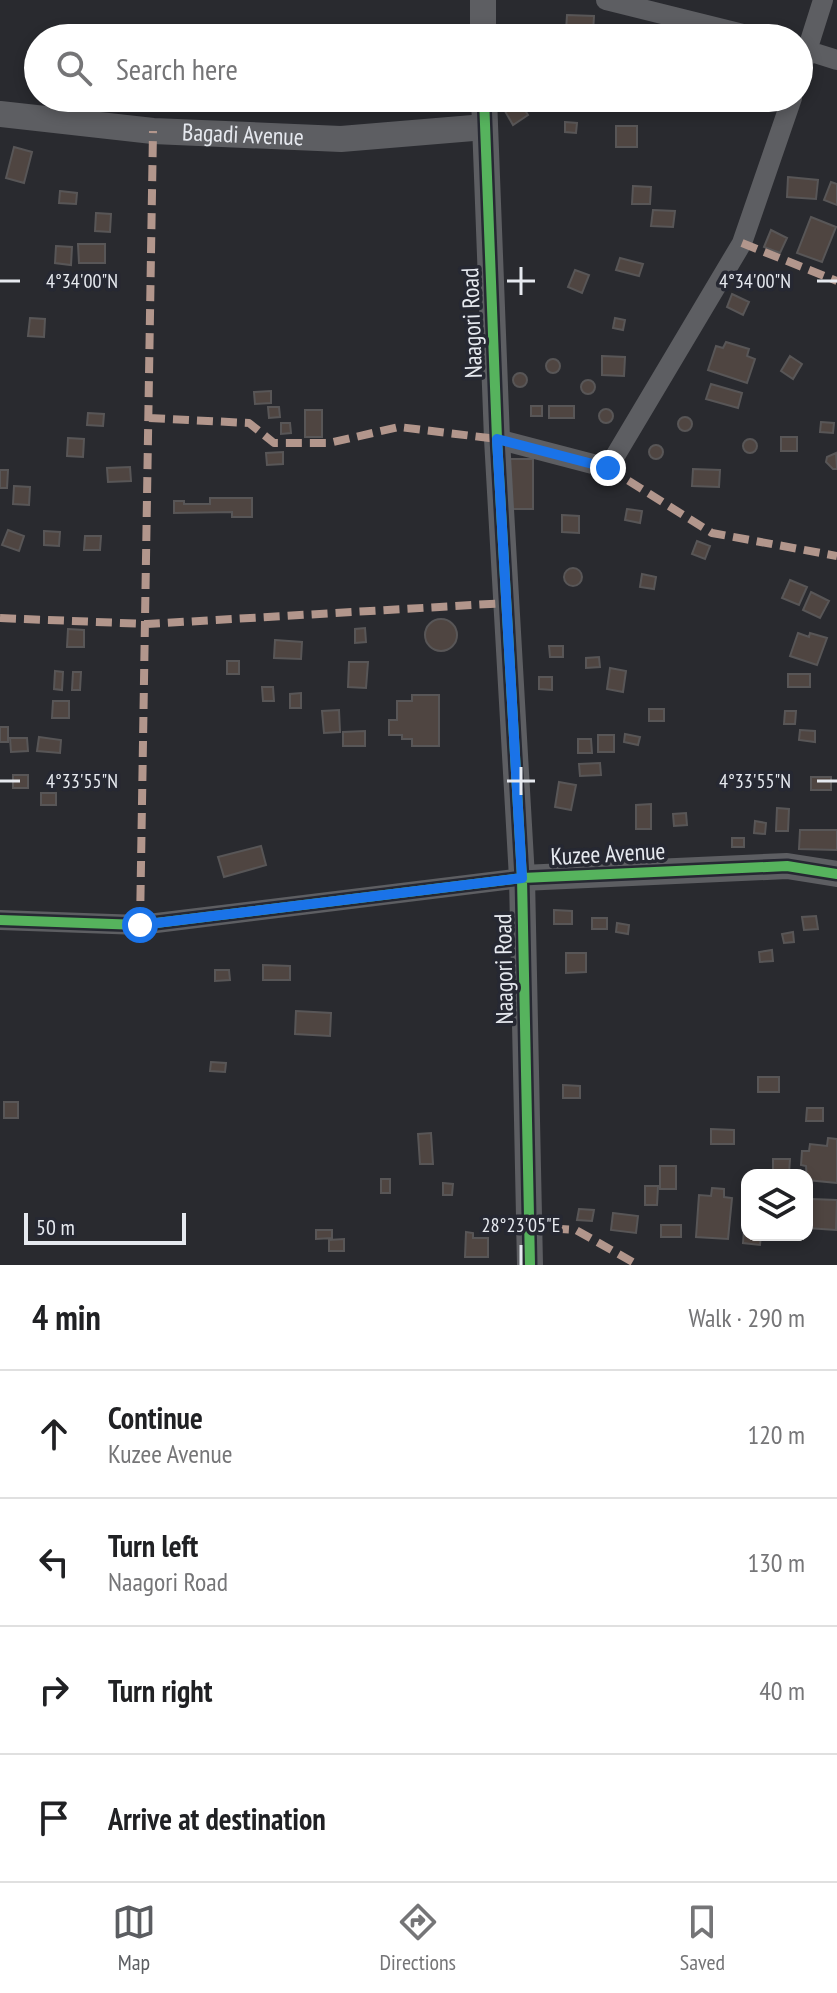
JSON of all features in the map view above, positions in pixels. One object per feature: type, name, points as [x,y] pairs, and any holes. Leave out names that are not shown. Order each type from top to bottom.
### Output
[{"type":"street","points":[[483,0],[483,24]]},
{"type":"street","points":[[606,0],[703,24]]},
{"type":"street","points":[[813,24],[823,0]]},
{"type":"street","points":[[813,52],[837,60]]},
{"type":"street","name":"Naagori Road","points":[[484,112],[497,439],[522,878],[530,1265]]},
{"type":"street","points":[[497,439],[608,468],[742,243],[787,112]]},
{"type":"street","name":"Bagadi Avenue","points":[[0,114],[153,131],[341,139],[485,127]]},
{"type":"street","name":"Kuzee Avenue","points":[[0,920],[140,925],[522,878],[787,866],[837,874]]},
{"type":"building","points":[[567,15],[594,16],[594,24],[566,24]]},
{"type":"building","points":[[506,112],[526,112],[528,115],[513,125]]},
{"type":"building","points":[[565,122],[577,123],[576,133],[565,132]]},
{"type":"building","points":[[616,126],[637,126],[637,147],[616,147]]},
{"type":"building","points":[[14,147],[32,152],[24,183],[6,178]]},
{"type":"building","points":[[788,177],[818,180],[816,199],[787,197]]},
{"type":"building","points":[[831,182],[837,184],[837,205],[824,200]]},
{"type":"building","points":[[633,186],[651,187],[650,204],[632,204]]},
{"type":"building","points":[[60,191],[77,193],[76,204],[59,203]]},
{"type":"building","points":[[653,210],[675,211],[673,227],[651,226]]},
{"type":"building","points":[[96,213],[111,214],[110,232],[95,231]]},
{"type":"building","points":[[811,217],[836,227],[822,262],[797,253]]},
{"type":"building","points":[[771,230],[787,238],[780,253],[764,247]]},
{"type":"building","points":[[78,244],[105,244],[105,263],[79,263]]},
{"type":"building","points":[[56,246],[72,247],[71,265],[55,263]]},
{"type":"building","points":[[620,258],[643,264],[639,276],[616,270]]},
{"type":"building","points":[[575,270],[589,275],[582,293],[568,287]]},
{"type":"building","points":[[732,294],[749,302],[743,315],[727,307]]},
{"type":"building","points":[[30,318],[45,319],[44,337],[28,336]]},
{"type":"building","points":[[615,318],[625,320],[623,330],[613,328]]},
{"type":"building","points":[[726,342],[749,349],[747,356],[755,359],[747,383],[708,370],[716,346],[723,348]]},
{"type":"building","points":[[602,356],[625,357],[624,376],[602,375]]},
{"type":"building","points":[[790,356],[802,364],[793,379],[781,371]]},
{"type":"building","points":[[553,359],[560,366],[553,373],[546,366]]},
{"type":"building","points":[[520,373],[527,380],[520,387],[513,380]]},
{"type":"building","points":[[588,380],[595,387],[588,394],[581,387]]},
{"type":"building","points":[[711,384],[742,393],[738,408],[706,399]]},
{"type":"building","points":[[271,391],[271,403],[255,404],[254,392]]},
{"type":"building","points":[[531,406],[542,406],[542,416],[531,416]]},
{"type":"building","points":[[549,406],[574,406],[574,418],[549,418]]},
{"type":"building","points":[[268,407],[279,407],[280,417],[269,418]]},
{"type":"building","points":[[606,409],[613,416],[606,423],[599,416]]},
{"type":"building","points":[[305,410],[322,410],[322,437],[305,437]]},
{"type":"building","points":[[88,413],[104,414],[103,426],[87,425]]},
{"type":"building","points":[[685,417],[692,424],[685,431],[678,424]]},
{"type":"building","points":[[821,422],[834,423],[833,433],[820,432]]},
{"type":"building","points":[[281,423],[290,423],[291,433],[281,434]]},
{"type":"building","points":[[781,437],[797,437],[797,451],[781,451]]},
{"type":"building","points":[[68,438],[84,439],[83,457],[67,456]]},
{"type":"building","points":[[750,439],[757,446],[750,453],[743,446]]},
{"type":"building","points":[[656,445],[663,452],[656,459],[649,452]]},
{"type":"building","points":[[283,452],[283,464],[267,465],[266,453]]},
{"type":"building","points":[[836,453],[837,469],[833,469],[826,462],[827,457]]},
{"type":"building","points":[[508,459],[533,459],[533,509],[508,509]]},
{"type":"building","points":[[130,467],[131,481],[108,482],[107,468]]},
{"type":"building","points":[[693,469],[720,470],[719,487],[692,486]]},
{"type":"building","points":[[0,470],[8,470],[7,488],[0,488]]},
{"type":"building","points":[[14,486],[30,487],[29,505],[13,504]]},
{"type":"building","points":[[210,498],[252,498],[252,517],[232,517],[232,512],[174,513],[174,501],[210,504]]},
{"type":"building","points":[[627,509],[642,511],[640,523],[625,520]]},
{"type":"building","points":[[562,515],[579,516],[579,533],[562,532]]},
{"type":"building","points":[[8,530],[24,536],[19,551],[2,545]]},
{"type":"building","points":[[44,531],[60,532],[59,546],[44,545]]},
{"type":"building","points":[[85,536],[101,536],[100,550],[84,550]]},
{"type":"building","points":[[697,541],[710,546],[705,559],[692,554]]},
{"type":"building","points":[[569,568],[577,568],[582,577],[580,584],[569,586],[564,581],[564,573]]},
{"type":"building","points":[[642,574],[656,577],[654,589],[640,587]]},
{"type":"building","points":[[790,580],[807,587],[799,605],[782,598]]},
{"type":"building","points":[[811,592],[829,601],[820,618],[803,610]]},
{"type":"building","points":[[441,619],[452,624],[457,635],[452,646],[441,651],[430,646],[425,635],[430,624]]},
{"type":"building","points":[[365,628],[366,642],[355,643],[355,629]]},
{"type":"building","points":[[68,629],[84,630],[84,647],[67,647]]},
{"type":"building","points":[[798,633],[827,638],[817,665],[790,656]]},
{"type":"building","points":[[275,640],[302,642],[301,659],[274,658]]},
{"type":"building","points":[[549,646],[563,646],[563,657],[550,657]]},
{"type":"building","points":[[599,657],[600,667],[586,668],[586,658]]},
{"type":"building","points":[[227,661],[239,661],[239,674],[227,674]]},
{"type":"building","points":[[349,662],[368,662],[366,688],[348,687]]},
{"type":"building","points":[[610,668],[626,671],[623,692],[607,689]]},
{"type":"building","points":[[55,671],[63,672],[62,690],[54,689]]},
{"type":"building","points":[[73,672],[81,672],[80,690],[72,690]]},
{"type":"building","points":[[788,674],[810,674],[810,687],[788,687]]},
{"type":"building","points":[[539,677],[552,677],[552,690],[539,689]]},
{"type":"building","points":[[262,687],[273,687],[274,701],[263,701]]},
{"type":"building","points":[[301,693],[301,708],[290,708],[290,694]]},
{"type":"building","points":[[412,695],[439,695],[439,746],[412,746],[412,739],[389,735],[389,720],[397,720],[397,701],[412,701]]},
{"type":"building","points":[[53,701],[69,701],[69,718],[52,718]]},
{"type":"building","points":[[649,709],[664,709],[664,721],[649,721]]},
{"type":"building","points":[[339,710],[340,732],[324,733],[322,711]]},
{"type":"building","points":[[785,711],[796,711],[795,724],[784,724]]},
{"type":"building","points":[[0,727],[8,727],[8,742],[0,742]]},
{"type":"building","points":[[800,730],[815,731],[815,742],[799,740]]},
{"type":"building","points":[[365,731],[365,746],[343,746],[343,732]]},
{"type":"building","points":[[625,734],[640,737],[638,745],[624,742]]},
{"type":"building","points":[[598,735],[614,735],[614,752],[598,752]]},
{"type":"building","points":[[39,737],[61,740],[60,753],[37,751]]},
{"type":"building","points":[[10,738],[27,738],[28,751],[11,752]]},
{"type":"building","points":[[578,739],[591,739],[592,753],[578,753]]},
{"type":"building","points":[[600,763],[601,775],[580,776],[579,764]]},
{"type":"building","points":[[13,775],[28,775],[28,788],[13,788]]},
{"type":"building","points":[[811,777],[831,777],[831,790],[811,790]]},
{"type":"building","points":[[559,782],[576,785],[571,810],[555,807]]},
{"type":"building","points":[[41,793],[56,793],[56,805],[41,805]]},
{"type":"building","points":[[651,804],[651,829],[636,829],[636,805]]},
{"type":"building","points":[[777,808],[789,809],[788,831],[776,831]]},
{"type":"building","points":[[686,813],[687,825],[674,826],[673,814]]},
{"type":"building","points":[[755,821],[766,823],[765,834],[754,833]]},
{"type":"building","points":[[800,830],[837,830],[837,850],[799,849]]},
{"type":"building","points":[[732,838],[744,838],[744,847],[732,847]]},
{"type":"building","points":[[261,846],[266,865],[224,877],[218,857]]},
{"type":"building","points":[[554,910],[572,911],[572,924],[554,924]]},
{"type":"building","points":[[816,916],[818,929],[804,930],[802,917]]},
{"type":"building","points":[[592,918],[607,918],[607,929],[592,929]]},
{"type":"building","points":[[617,923],[629,925],[628,934],[616,932]]},
{"type":"building","points":[[793,932],[794,942],[784,943],[782,934]]},
{"type":"building","points":[[772,950],[773,961],[760,962],[759,952]]},
{"type":"building","points":[[566,953],[586,953],[586,972],[566,973]]},
{"type":"building","points":[[263,965],[290,966],[290,980],[263,980]]},
{"type":"building","points":[[215,970],[229,970],[230,980],[215,981]]},
{"type":"building","points":[[296,1011],[331,1013],[330,1036],[295,1034]]},
{"type":"building","points":[[211,1062],[226,1063],[225,1072],[210,1071]]},
{"type":"building","points":[[758,1077],[779,1077],[779,1092],[758,1092]]},
{"type":"building","points":[[563,1085],[580,1086],[580,1098],[563,1098]]},
{"type":"building","points":[[4,1102],[18,1102],[18,1118],[4,1118]]},
{"type":"building","points":[[807,1108],[823,1108],[823,1121],[806,1121]]},
{"type":"building","points":[[711,1129],[734,1130],[734,1144],[711,1144]]},
{"type":"building","points":[[431,1133],[433,1164],[420,1164],[418,1134]]},
{"type":"building","points":[[828,1138],[837,1139],[837,1183],[813,1181],[813,1169],[801,1165],[802,1151],[809,1151],[810,1144],[827,1146]]},
{"type":"building","points":[[773,1159],[790,1159],[789,1169],[773,1169]]},
{"type":"building","points":[[660,1166],[676,1166],[676,1189],[660,1189]]},
{"type":"building","points":[[381,1179],[390,1179],[390,1193],[381,1193]]},
{"type":"building","points":[[443,1183],[453,1184],[452,1195],[443,1195]]},
{"type":"building","points":[[645,1186],[658,1186],[657,1205],[645,1205]]},
{"type":"building","points":[[712,1188],[724,1189],[724,1197],[732,1198],[728,1239],[696,1237],[699,1195],[711,1196]]},
{"type":"building","points":[[813,1199],[837,1200],[836,1230],[813,1228]]},
{"type":"building","points":[[579,1209],[594,1210],[592,1221],[577,1220]]},
{"type":"building","points":[[613,1213],[638,1216],[636,1233],[611,1230]]},
{"type":"building","points":[[661,1225],[681,1225],[681,1237],[661,1237]]},
{"type":"building","points":[[316,1230],[332,1230],[332,1238],[316,1239]]},
{"type":"building","points":[[466,1232],[473,1233],[473,1238],[488,1238],[488,1257],[465,1257]]},
{"type":"building","points":[[344,1239],[344,1251],[329,1251],[329,1240]]},
{"type":"building","points":[[743,1241],[760,1241],[760,1245]]},
{"type":"marked path","points":[[140,925],[153,131]]},
{"type":"marked path","points":[[742,243],[837,281]]},
{"type":"marked path","points":[[149,418],[249,423],[274,443],[329,443],[399,427],[497,439]]},
{"type":"marked path","points":[[608,468],[712,533],[837,556]]},
{"type":"marked path","points":[[0,618],[147,624],[507,603]]},
{"type":"marked path","points":[[529,1227],[576,1230],[638,1265]]},
{"type":"cycle path","points":[[485,112],[497,439],[522,878],[530,1265]]},
{"type":"cycle path","points":[[0,920],[140,925],[522,878],[787,866],[837,874]]},
{"type":"route","points":[[140,925],[522,878],[497,439],[608,468]]}]
